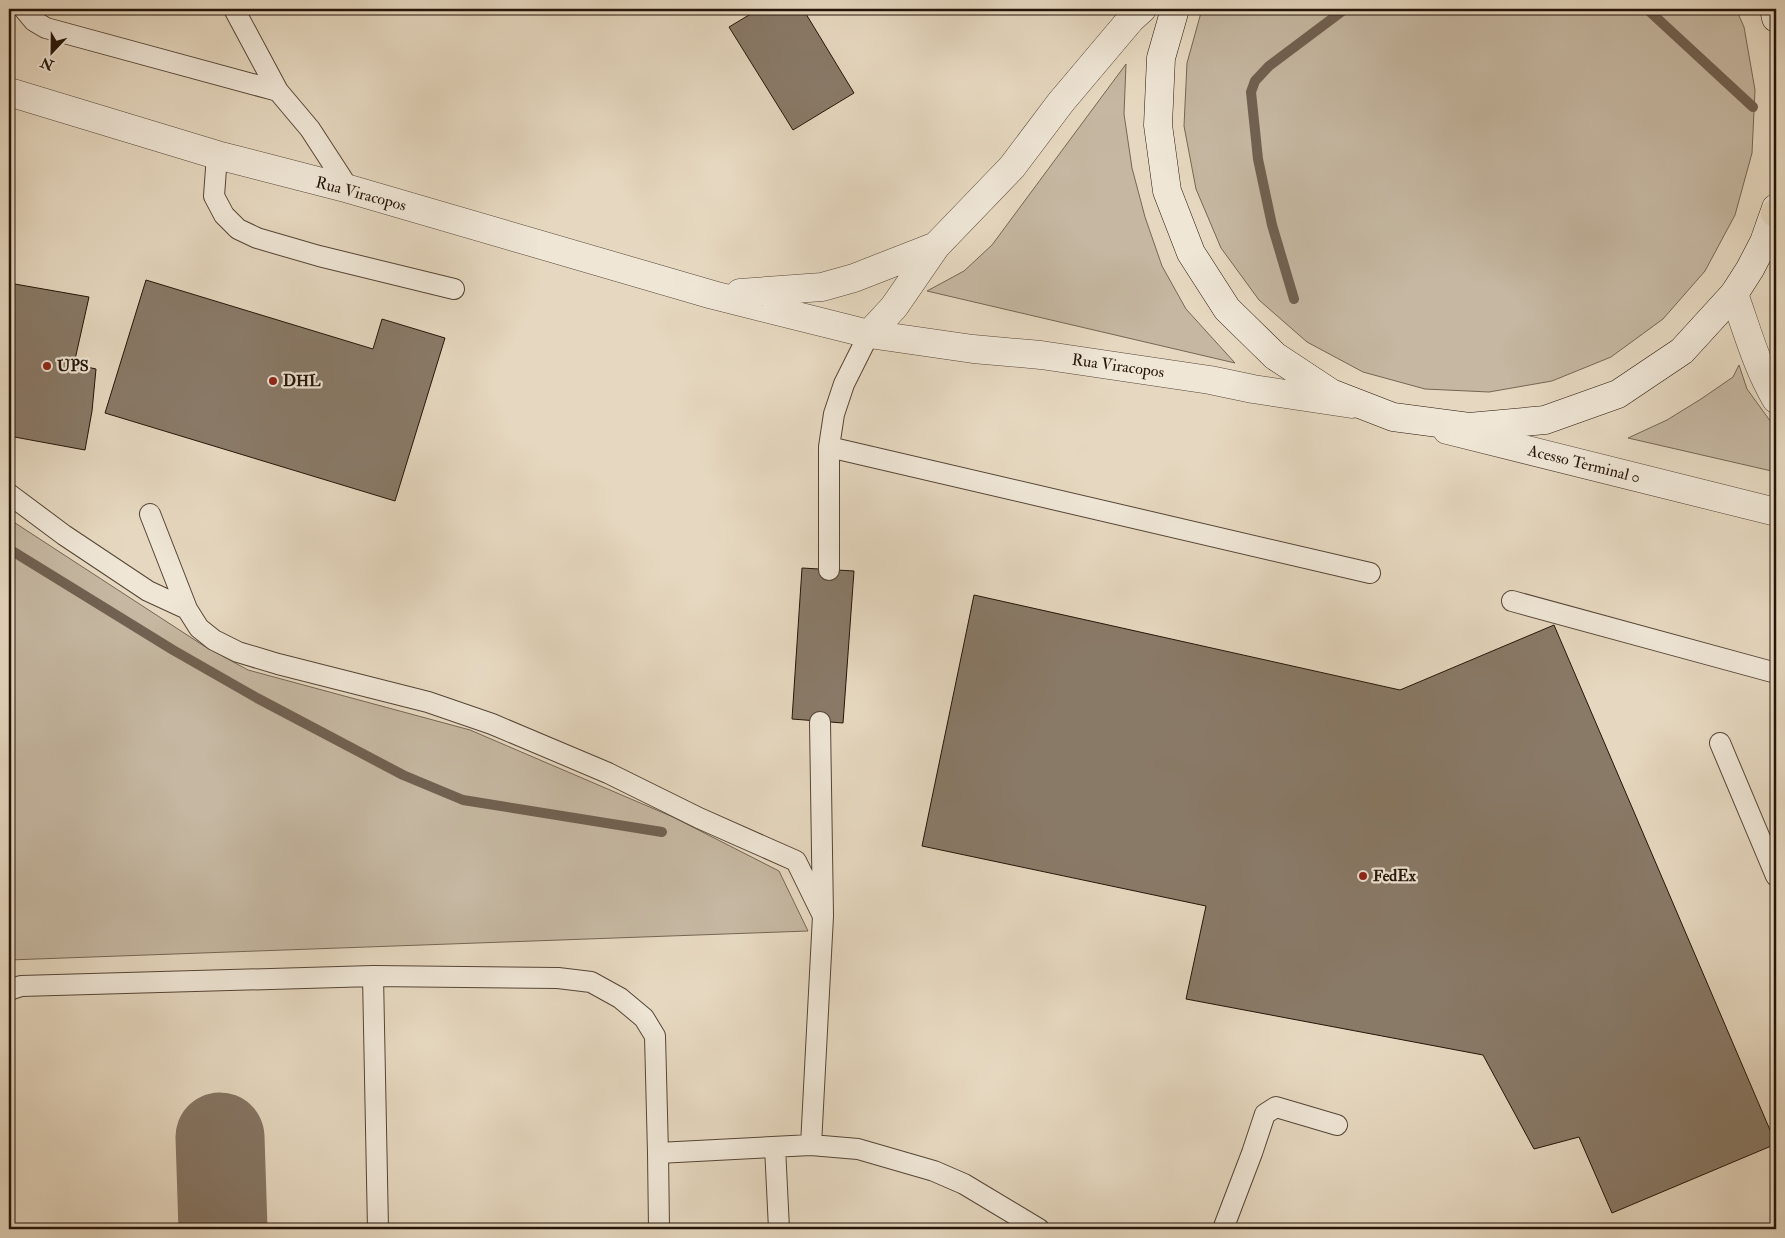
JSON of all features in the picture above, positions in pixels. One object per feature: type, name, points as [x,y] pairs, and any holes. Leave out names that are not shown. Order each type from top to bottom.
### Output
[{"type":"street","name":"Rua Viracopos","points":[[869,334],[894,307],[936,246],[1012,166],[1061,102],[1131,19],[1142,9]]},
{"type":"street","points":[[1175,9],[1161,58],[1158,125],[1168,191],[1191,253],[1227,309],[1275,356],[1330,393],[1392,417],[1469,427],[1546,420],[1618,394],[1682,351],[1734,294],[1761,248],[1776,211]]},
{"type":"street","points":[[1774,9],[1776,18]]},
{"type":"street","name":"Rua Viracopos","points":[[9,92],[217,156],[349,189],[713,295],[869,334],[1210,380],[1253,389],[1366,406]]},
{"type":"street","name":"Rua Viracopos","points":[[713,295],[822,287],[854,278],[936,246]]},
{"type":"street","points":[[1734,294],[1752,341],[1759,367],[1776,399]]},
{"type":"street","name":"Acesso Terminal 0","points":[[1392,417],[1776,512]]},
{"type":"lane","points":[[24,9],[34,21],[46,28],[278,91]]},
{"type":"lane","points":[[235,9],[278,91],[310,130],[349,189]]},
{"type":"lane","points":[[217,156],[214,196],[224,215],[238,229],[257,238],[319,256],[454,289]]},
{"type":"lane","points":[[829,570],[829,446],[834,414],[844,384],[869,334]]},
{"type":"lane","points":[[829,446],[1370,573]]},
{"type":"lane","points":[[9,494],[148,591],[187,608]]},
{"type":"lane","points":[[150,514],[187,608],[199,628],[214,640],[238,652],[278,664],[428,702],[492,724],[608,773],[699,818],[796,861],[823,916]]},
{"type":"lane","points":[[1512,601],[1776,673]]},
{"type":"lane","points":[[812,1145],[823,916],[820,722]]},
{"type":"lane","points":[[1720,743],[1776,876]]},
{"type":"lane","points":[[373,976],[378,1229]]},
{"type":"lane","points":[[9,990],[21,986],[373,976],[558,978],[591,982],[620,998],[644,1018],[655,1036],[658,1229]]},
{"type":"lane","points":[[1223,1229],[1265,1114],[1276,1107],[1337,1125]]},
{"type":"lane","points":[[658,1153],[812,1145],[858,1149],[934,1171],[964,1184],[1038,1229]]},
{"type":"lane","points":[[775,1147],[779,1229]]},
{"type":"shaded area","points":[[1202,9],[1736,9],[1744,27],[1755,90],[1752,153],[1735,215],[1705,271],[1663,319],[1611,357],[1552,381],[1489,392],[1425,389],[1363,372],[1307,342],[1259,300],[1221,248],[1196,189],[1184,126],[1187,63]]},
{"type":"shaded area","points":[[1126,64],[1124,114],[1132,168],[1145,217],[1162,266],[1186,309],[1235,363],[927,291],[964,271],[992,245]]},
{"type":"shaded area","points":[[1739,365],[1747,389],[1776,429],[1776,472],[1628,438],[1667,420],[1701,399],[1733,377]]},
{"type":"shaded area","points":[[9,519],[204,646],[248,670],[470,730],[673,817],[779,871],[808,931],[9,960]]},
{"type":"building","points":[[759,9],[803,9],[854,93],[793,130],[729,27]]},
{"type":"building","name":"DHL","points":[[146,280],[373,349],[382,319],[445,338],[395,501],[105,413]]},
{"type":"building","name":"UPS","points":[[9,283],[89,297],[74,364],[96,369],[92,411],[85,450],[9,436]]},
{"type":"building","points":[[802,568],[854,571],[843,723],[792,719]]},
{"type":"building","name":"FedEx","points":[[974,595],[1400,690],[1554,625],[1776,1144],[1612,1213],[1579,1137],[1534,1149],[1483,1055],[1186,999],[1206,906],[922,846]]},
{"type":"waterway","points":[[1294,299],[1272,225],[1258,159],[1251,92],[1255,81],[1269,66],[1345,9]]},
{"type":"waterway","points":[[1647,9],[1753,107]]},
{"type":"waterway","points":[[9,549],[173,650],[257,698],[403,775],[463,800],[662,832]]},
{"type":"taxiway","points":[[220,1137],[223,1229]]},
{"type":"place","name":"UPS","points":[[47,366]]},
{"type":"place","name":"DHL","points":[[273,381]]},
{"type":"place","name":"FedEx","points":[[1363,876]]}]
